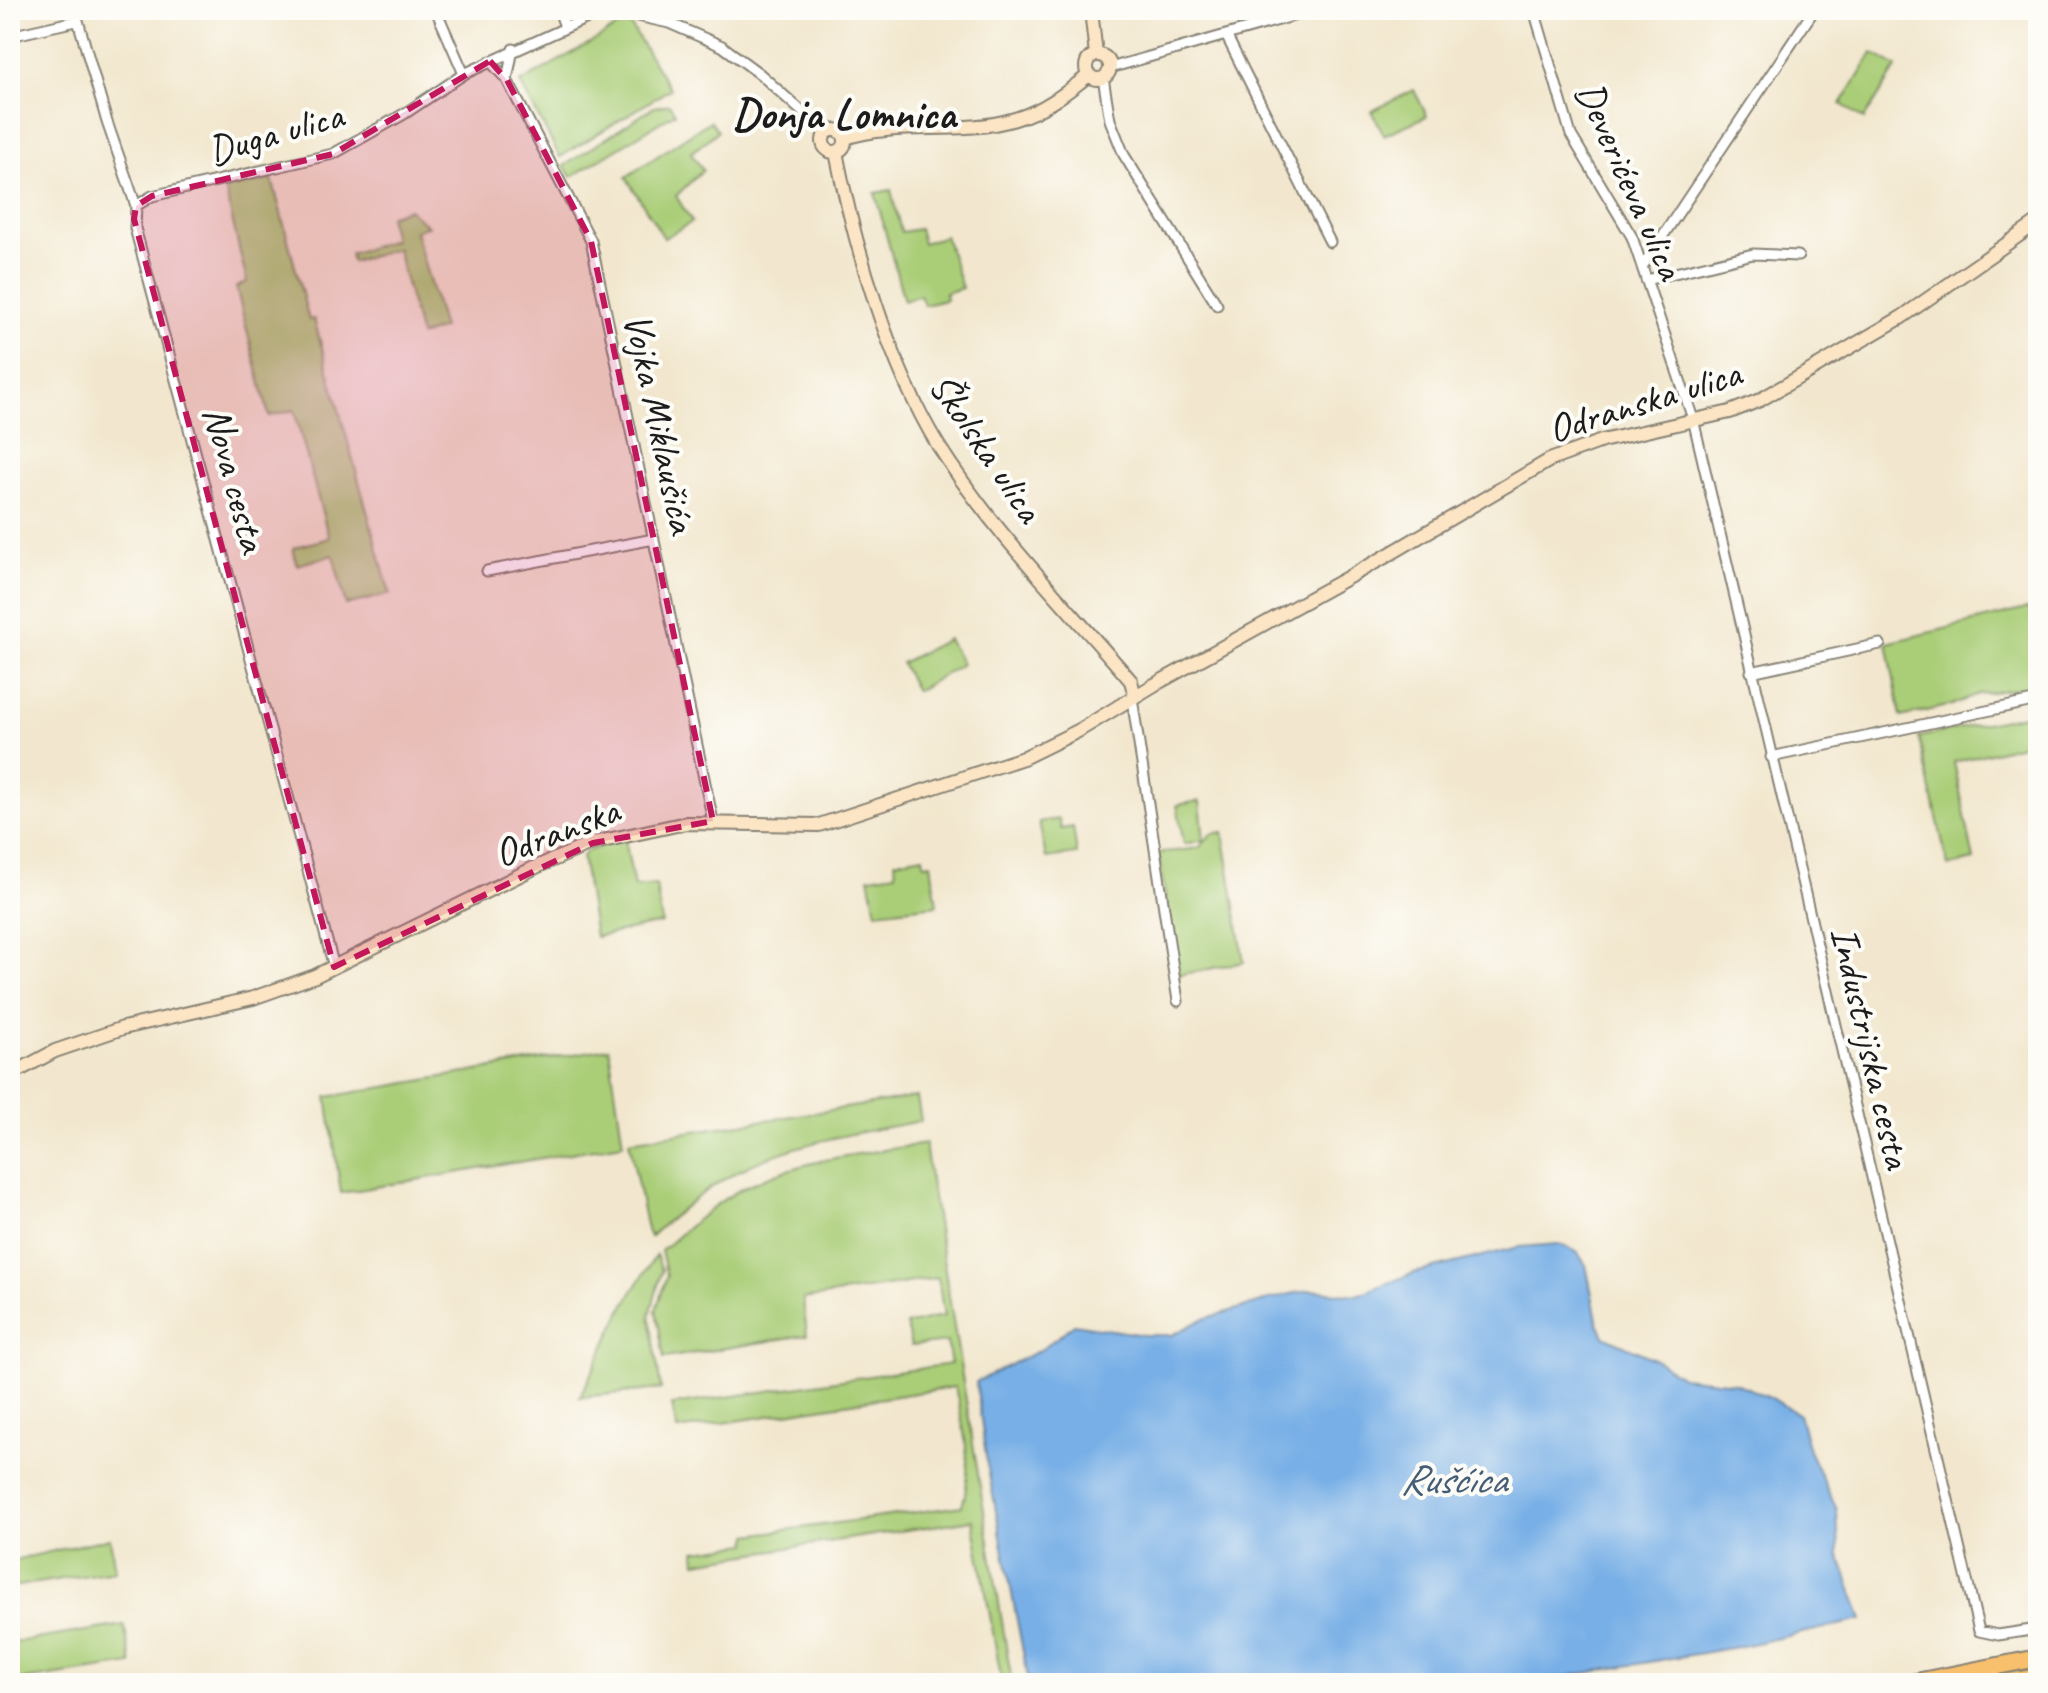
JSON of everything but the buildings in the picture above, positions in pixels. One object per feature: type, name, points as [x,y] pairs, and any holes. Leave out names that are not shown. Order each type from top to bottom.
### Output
[{"type":"highway","points":[[1911,1683],[2038,1658]]},
{"type":"highway","points":[[2004,1683],[2038,1677]]},
{"type":"street","points":[[436,10],[464,74]]},
{"type":"street","points":[[559,10],[565,27]]},
{"type":"street","points":[[1091,10],[1096,55]]},
{"type":"street","points":[[836,152],[844,145],[845,138],[888,128],[977,126],[1016,119],[1055,101],[1089,75],[1107,73],[1314,10]]},
{"type":"street","name":"Deverićeva ulica","points":[[1534,10],[1571,135],[1623,218],[1693,419]]},
{"type":"street","points":[[1642,267],[1814,10]]},
{"type":"street","name":"Školska ulica","points":[[588,14],[625,11],[711,40],[743,60],[826,133]]},
{"type":"street","name":"Duga ulica","points":[[136,206],[152,196],[333,154],[404,114],[464,74],[588,14]]},
{"type":"street","points":[[10,36],[76,15]]},
{"type":"street","name":"Nova cesta","points":[[76,15],[136,206],[135,228],[334,967]]},
{"type":"street","points":[[1227,37],[1330,242]]},
{"type":"street","points":[[507,80],[513,49]]},
{"type":"street","points":[[1096,55],[1105,57],[1110,120],[1124,155],[1217,305]]},
{"type":"street","points":[[1089,75],[1086,64],[1096,55]]},
{"type":"street","name":"Vojka Miklaušića","points":[[490,61],[507,80],[591,241],[713,821]]},
{"type":"street","name":"Školska ulica","points":[[826,133],[837,130],[845,138]]},
{"type":"street","name":"Školska ulica","points":[[826,133],[823,145],[836,152],[889,341],[924,418],[970,491],[1131,681],[1133,697]]},
{"type":"street","name":"Odranska ulica","points":[[1133,697],[1370,566],[1535,467],[1602,441],[1748,405],[1902,317],[2038,222]]},
{"type":"street","points":[[1646,280],[1753,254],[1798,256]]},
{"type":"street","name":"Industrijska cesta","points":[[1693,419],[1979,1631],[1998,1635],[2038,1629]]},
{"type":"street","points":[[487,571],[654,539]]},
{"type":"street","points":[[1751,672],[1880,644]]},
{"type":"street","points":[[1133,697],[1178,1001]]},
{"type":"street","name":"Odranska","points":[[10,1075],[34,1060],[90,1039],[274,992],[334,967],[578,849],[664,826],[713,821],[790,827],[849,817],[1023,758],[1078,731],[1133,697]]},
{"type":"street","points":[[1771,757],[2038,700]]},
{"type":"highlighted area","points":[[490,61],[507,80],[591,241],[713,821],[593,843],[334,967],[134,219],[136,206],[152,196],[333,154]]},
{"type":"green space","points":[[628,21],[670,89],[560,157],[520,83]]},
{"type":"green space","points":[[1873,53],[1897,67],[1864,119],[1841,104]]},
{"type":"green space","points":[[1414,90],[1427,116],[1384,135],[1372,111]]},
{"type":"green space","points":[[669,104],[675,113],[571,177],[564,166],[654,107]]},
{"type":"green space","points":[[710,121],[718,131],[691,153],[703,170],[676,196],[692,222],[664,238],[626,177]]},
{"type":"green space","points":[[272,179],[309,320],[314,319],[390,594],[346,605],[333,555],[297,565],[293,548],[329,538],[294,410],[269,416],[236,287],[247,282],[225,189]]},
{"type":"green space","points":[[891,190],[901,232],[919,229],[923,243],[945,236],[962,288],[945,293],[946,300],[924,305],[920,295],[904,301],[875,193]]},
{"type":"green space","points":[[408,209],[428,226],[415,231],[443,328],[420,336],[397,249],[352,262],[350,254],[394,240],[389,216]]},
{"type":"green space","points":[[2038,606],[2038,686],[1978,694],[1952,705],[1901,717],[1887,643]]},
{"type":"green space","points":[[948,639],[962,664],[916,691],[901,663]]},
{"type":"green space","points":[[2038,712],[2038,741],[1954,762],[1974,860],[1948,866],[1919,737]]},
{"type":"green space","points":[[1200,801],[1204,840],[1184,844],[1177,805]]},
{"type":"green space","points":[[1059,819],[1061,829],[1073,827],[1077,854],[1046,858],[1039,822]]},
{"type":"green space","points":[[1223,832],[1244,962],[1178,975],[1158,853],[1199,848],[1211,834]]},
{"type":"green space","points":[[625,839],[634,887],[656,885],[662,923],[595,937],[582,856],[587,851]]},
{"type":"green space","points":[[923,856],[924,864],[931,863],[937,905],[876,912],[869,877],[896,873],[895,861]]},
{"type":"green space","points":[[609,1048],[623,1144],[341,1193],[327,1097]]},
{"type":"green space","points":[[917,1097],[921,1121],[808,1144],[745,1168],[683,1208],[650,1237],[629,1141]]},
{"type":"green space","points":[[925,1144],[1012,1683],[1002,1683],[973,1520],[696,1562],[695,1551],[748,1544],[749,1535],[962,1506],[967,1462],[955,1387],[677,1430],[672,1405],[951,1364],[947,1342],[911,1346],[906,1325],[944,1316],[938,1278],[803,1299],[807,1335],[664,1358],[656,1310],[667,1276],[661,1251],[701,1216],[734,1193],[766,1177],[810,1163]]},
{"type":"green space","points":[[656,1255],[662,1270],[650,1315],[661,1389],[580,1397],[625,1304]]},
{"type":"green space","points":[[110,1538],[115,1571],[10,1587],[10,1561]]},
{"type":"green space","points":[[124,1625],[132,1664],[10,1682],[10,1643]]},
{"type":"water","name":"Rušćica","points":[[1559,1244],[1577,1252],[1586,1265],[1598,1324],[1604,1336],[1654,1359],[1682,1377],[1735,1383],[1770,1397],[1799,1415],[1810,1453],[1837,1510],[1839,1555],[1862,1620],[1737,1647],[1527,1683],[1029,1683],[987,1464],[976,1382],[1042,1349],[1074,1324],[1144,1335],[1172,1335],[1203,1319],[1286,1295],[1311,1290],[1357,1295],[1414,1273],[1519,1247]]},
{"type":"district","name":"Donja Lomnica","points":[[844,113]]}]
